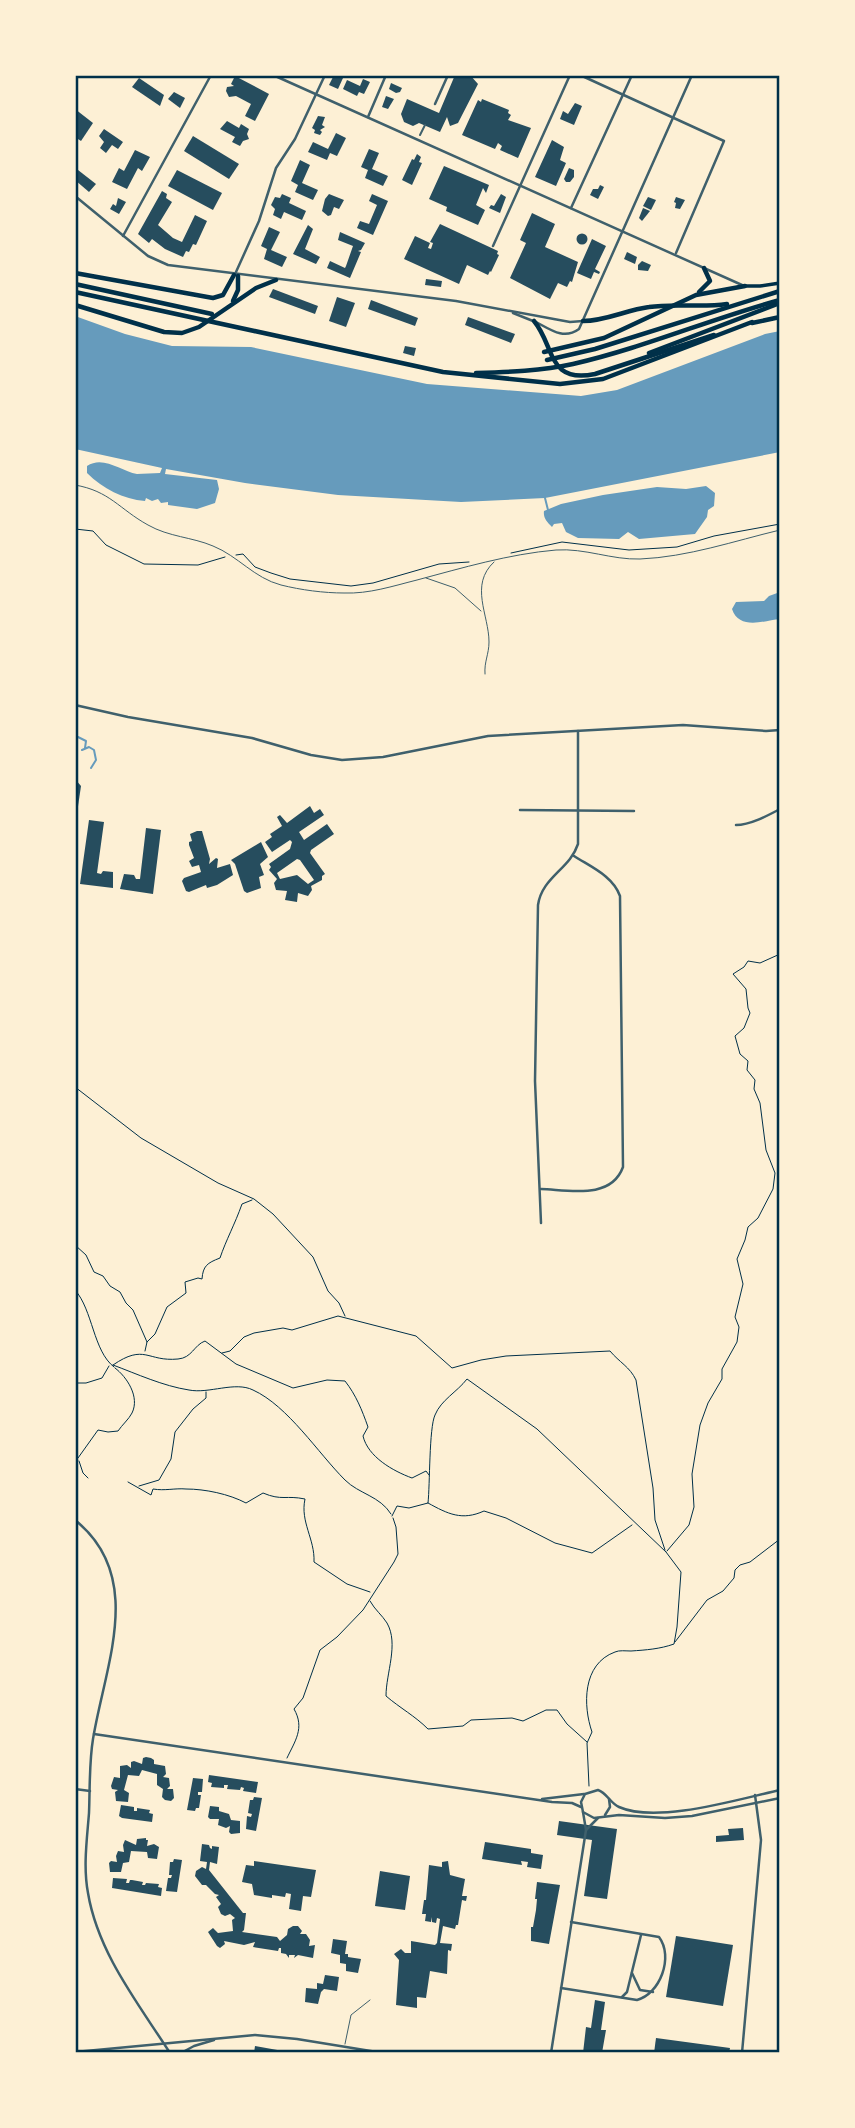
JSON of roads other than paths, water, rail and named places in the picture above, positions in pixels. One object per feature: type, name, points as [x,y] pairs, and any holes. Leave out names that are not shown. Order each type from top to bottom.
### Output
[{"type":"highway","points":[[696,295],[710,281],[704,268]]},
{"type":"highway","points":[[75,272],[211,298],[223,295],[236,275]]},
{"type":"highway","points":[[236,275],[240,295]]},
{"type":"highway","points":[[75,305],[164,332],[185,332],[199,327],[240,295],[276,280]]},
{"type":"highway","points":[[75,284],[212,314]]},
{"type":"highway","points":[[544,352],[604,338],[696,295],[745,286]]},
{"type":"highway","points":[[547,360],[596,349],[780,291]]},
{"type":"highway","points":[[75,292],[443,372],[560,384],[591,382],[614,376],[752,323]]},
{"type":"highway","points":[[583,321],[600,320],[648,307],[711,307],[742,302]]},
{"type":"highway","points":[[443,372],[517,372],[570,365],[780,302]]},
{"type":"highway","points":[[623,364],[780,302]]},
{"type":"highway","points":[[534,321],[558,366],[570,374],[585,376],[752,323],[780,317]]},
{"type":"main road","points":[[745,286],[780,283]]},
{"type":"street","points":[[123,236],[211,75]]},
{"type":"street","points":[[273,75],[745,286]]},
{"type":"street","points":[[236,275],[259,221],[276,168],[295,139],[325,75]]},
{"type":"street","points":[[368,117],[386,75]]},
{"type":"street","points":[[432,110],[448,75]]},
{"type":"street","points":[[493,246],[570,75]]},
{"type":"street","points":[[580,75],[724,141],[675,254]]},
{"type":"street","points":[[571,208],[632,75]]},
{"type":"street","points":[[506,310],[566,335],[579,329],[692,75]]},
{"type":"street","points":[[420,135],[425,125]]},
{"type":"street","points":[[75,197],[148,257],[161,263],[236,275],[456,301],[570,322],[583,321]]},
{"type":"street","points":[[75,705],[251,738],[311,755],[342,760],[369,760],[488,736],[683,725],[780,730]]},
{"type":"street","points":[[541,1223],[535,1081],[538,905],[541,890],[546,883],[574,856],[580,831],[578,731]]},
{"type":"street","points":[[736,825],[780,809]]},
{"type":"street","points":[[520,810],[634,811]]},
{"type":"street","points":[[540,1189],[600,1190],[615,1182],[622,1167],[620,896],[617,887],[608,877],[574,856]]},
{"type":"street","points":[[75,1520],[93,1537],[104,1554],[111,1568],[117,1598],[114,1632],[94,1734],[87,1881],[94,1921],[105,1949],[170,2053]]},
{"type":"street","points":[[94,1734],[572,1803],[589,1817],[680,1817],[780,1798]]},
{"type":"street","points":[[75,1788],[90,1791]]},
{"type":"street","points":[[539,1800],[598,1790],[620,1807],[666,1812],[694,1809],[780,1790]]},
{"type":"street","points":[[551,2053],[586,1830],[582,1809],[585,1794]]},
{"type":"street","points":[[742,2053],[760,1867],[761,1840],[755,1796]]},
{"type":"street","points":[[586,1830],[610,1807],[609,1798]]},
{"type":"street","points":[[561,1988],[637,2000],[653,1992],[662,1974],[664,1947],[659,1937],[571,1922]]},
{"type":"street","points":[[622,1997],[627,1992],[641,1934]]},
{"type":"street","points":[[631,1972],[640,1990],[653,1992]]},
{"type":"street","points":[[75,2052],[163,2042],[269,2036],[383,2053]]},
{"type":"street","points":[[181,2053],[221,2038]]},
{"type":"street","points":[[344,2047],[344,2053]]},
{"type":"lane","points":[[75,485],[93,488],[107,495],[138,519],[161,532],[215,546],[259,577],[281,585],[345,593],[363,592],[496,561],[569,550],[617,558],[662,557],[724,545],[780,530]]},
{"type":"lane","points":[[485,674],[484,662],[489,643],[481,587],[488,567],[496,561]]},
{"type":"lane","points":[[425,577],[454,587],[483,612]]},
{"type":"lane","points":[[344,2047],[351,2015],[370,2000]]},
{"type":"water","points":[[75,316],[125,334],[172,346],[251,347],[427,384],[581,396],[617,390],[765,334],[780,331],[780,452],[545,498],[461,502],[338,495],[166,469],[165,474],[217,480],[219,489],[215,503],[197,509],[168,505],[168,502],[161,503],[158,499],[137,500],[100,484],[87,473],[87,466],[106,463],[137,474],[160,473],[162,468],[75,449]]},
{"type":"water","points":[[706,486],[715,493],[714,506],[708,510],[707,517],[695,534],[639,539],[628,532],[619,539],[578,538],[566,532],[562,523],[552,527],[544,516],[544,511],[561,504],[603,495],[657,487],[686,489]]},
{"type":"water","points":[[780,592],[780,619],[752,623],[735,616],[732,609],[736,602],[764,601]]},
{"type":"waterway","points":[[545,498],[548,510]]},
{"type":"waterway","points":[[78,737],[86,741],[85,748]]},
{"type":"waterway","points":[[82,750],[89,747],[94,750],[96,760],[91,768]]}]
